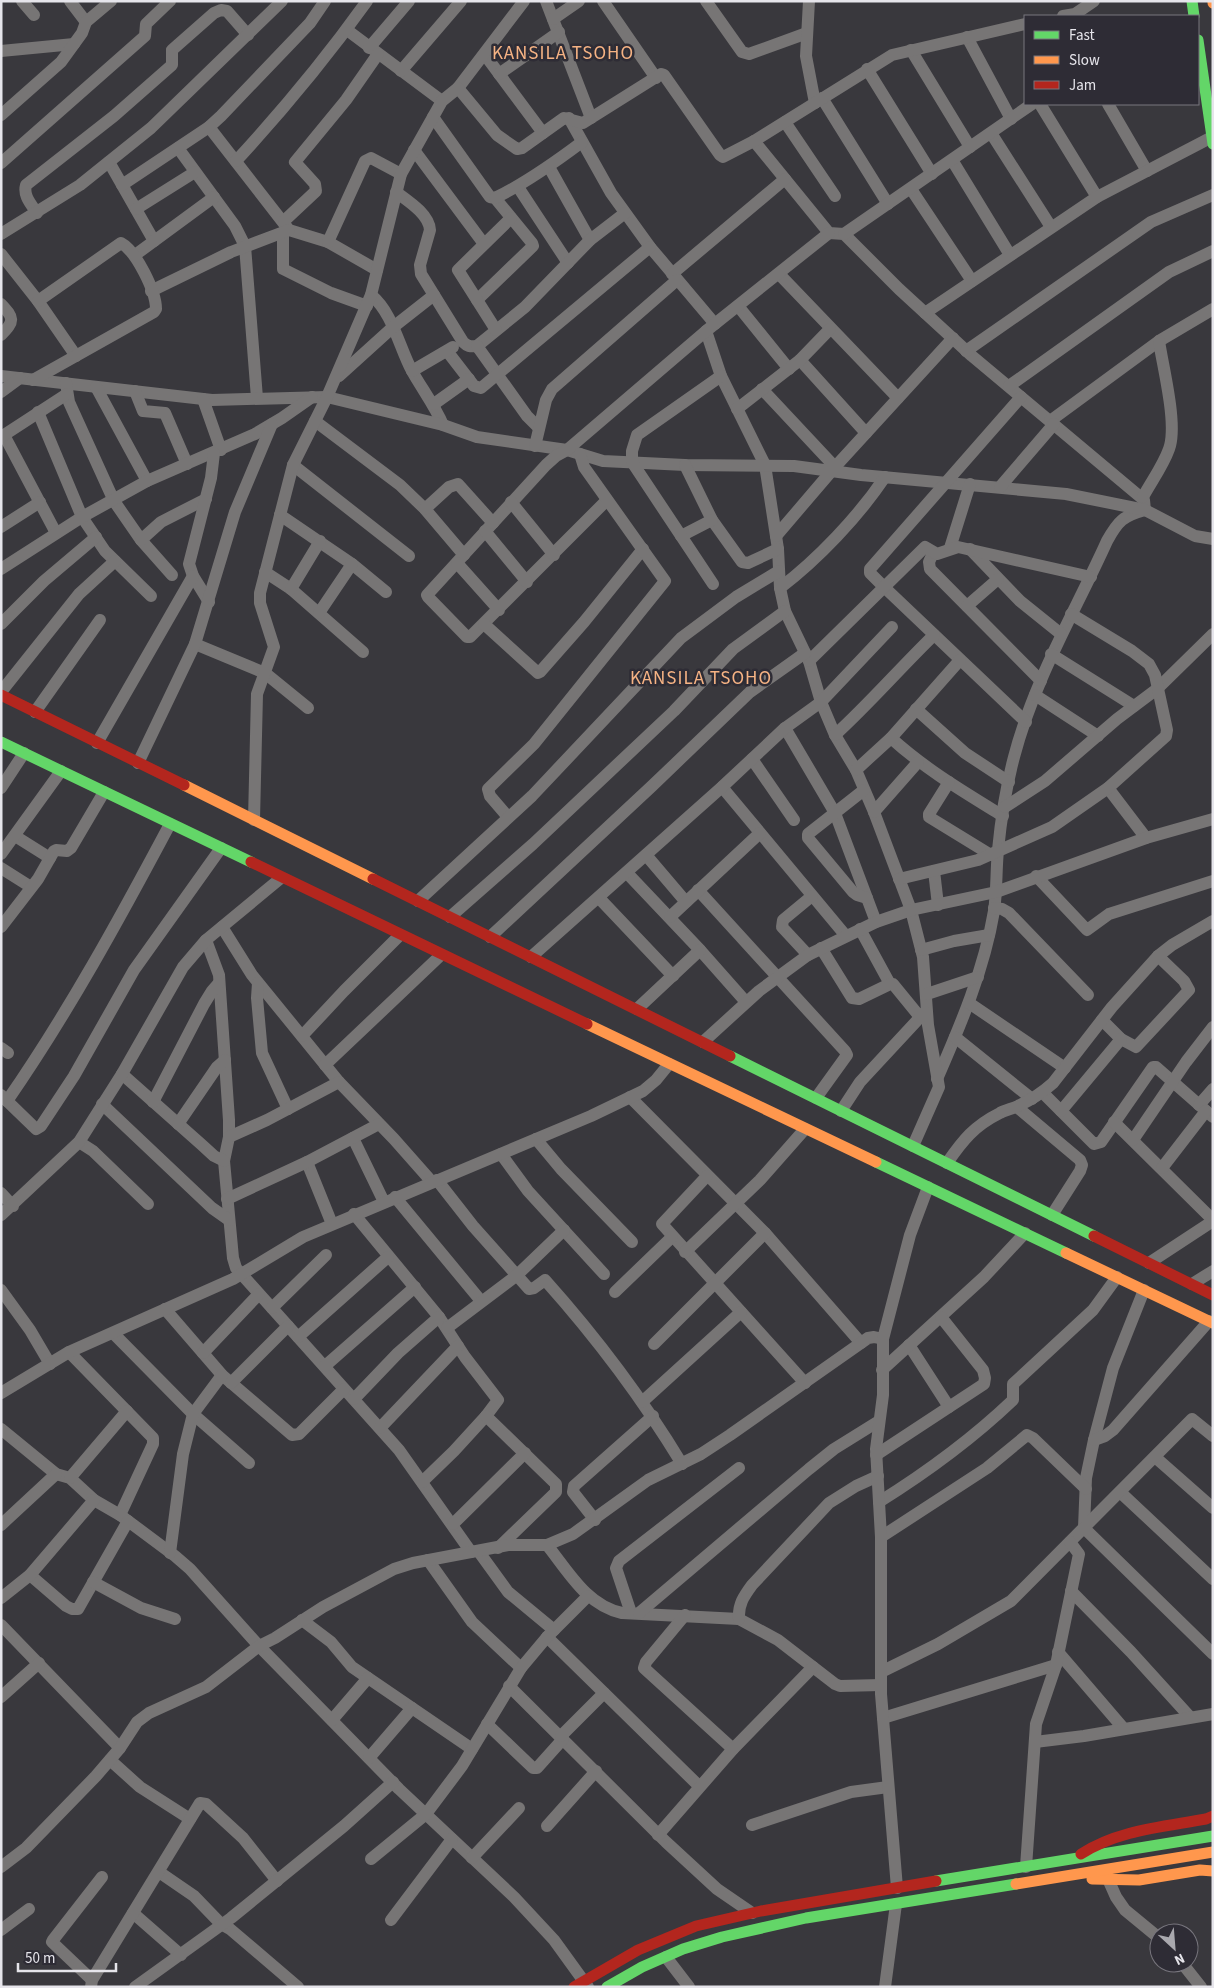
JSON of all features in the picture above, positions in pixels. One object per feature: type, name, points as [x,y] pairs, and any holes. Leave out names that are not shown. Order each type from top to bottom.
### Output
[{"type":"main road","points":[[1192,1],[1194,15]]},
{"type":"main road","points":[[1199,47],[1212,141]]},
{"type":"main road","points":[[1,694],[1213,1295]]},
{"type":"main road","points":[[1,742],[441,955],[1211,1322]]},
{"type":"main road","points":[[1075,1859],[1090,1847],[1103,1841],[1124,1835],[1206,1820],[1213,1816]]},
{"type":"main road","points":[[582,1985],[638,1950],[696,1926],[828,1898],[1213,1836]]},
{"type":"main road","points":[[607,1987],[642,1967],[722,1937],[806,1918],[1213,1852]]},
{"type":"main road","points":[[1074,1874],[1093,1880],[1139,1880],[1200,1870],[1213,1871]]},
{"type":"street","points":[[22,1],[34,15]]},
{"type":"street","points":[[70,1],[86,22]]},
{"type":"street","points":[[1,115],[61,62],[82,33],[86,22],[111,1]]},
{"type":"street","points":[[2,162],[144,36],[146,24],[170,1]]},
{"type":"street","points":[[122,184],[208,128],[310,22],[325,1]]},
{"type":"street","points":[[236,161],[279,114],[347,30],[367,1]]},
{"type":"street","points":[[151,290],[285,228],[316,191],[315,184],[295,162],[346,100],[373,51],[409,1]]},
{"type":"street","points":[[401,71],[461,1]]},
{"type":"street","points":[[254,820],[257,694],[274,647],[260,603],[260,593],[293,465],[327,397],[369,301],[401,174],[442,101],[458,88],[485,55],[524,1]]},
{"type":"street","points":[[546,1],[591,118]]},
{"type":"street","points":[[553,19],[580,1]]},
{"type":"street","points":[[603,1],[656,78]]},
{"type":"street","points":[[706,1],[742,52],[749,54],[807,33]]},
{"type":"street","points":[[1071,15],[1094,1]]},
{"type":"street","points":[[1,234],[74,189],[151,128],[280,2]]},
{"type":"street","points":[[807,2],[806,56],[818,101],[888,204]]},
{"type":"street","points":[[37,213],[27,199],[26,185],[114,116],[172,65],[172,50],[214,13],[220,10],[227,12],[248,34]]},
{"type":"street","points":[[458,88],[497,135],[512,148],[516,149],[522,148],[564,118],[583,123],[661,74],[666,77],[723,157],[754,142],[892,55],[1024,24]]},
{"type":"street","points":[[347,30],[442,101]]},
{"type":"street","points":[[499,74],[559,32]]},
{"type":"street","points":[[967,37],[1011,119]]},
{"type":"street","points":[[1,51],[74,44]]},
{"type":"street","points":[[911,50],[970,147]]},
{"type":"street","points":[[485,55],[542,133]]},
{"type":"street","points":[[867,69],[932,174]]},
{"type":"street","points":[[607,500],[470,637],[467,637],[428,598],[427,595],[546,465],[556,456],[567,450],[710,328],[830,233],[844,234],[1031,105]]},
{"type":"street","points":[[1041,105],[1097,197]]},
{"type":"street","points":[[1109,105],[1147,171]]},
{"type":"street","points":[[433,117],[490,197],[495,198],[532,243],[532,246],[477,300]]},
{"type":"street","points":[[569,118],[611,193],[710,328],[721,376],[765,465],[778,550],[780,588],[785,611],[807,657],[821,702],[835,735],[856,770],[874,812],[911,910],[921,950],[927,994],[924,1014],[939,1087],[913,1146]]},
{"type":"street","points":[[785,122],[835,196]]},
{"type":"street","points":[[208,128],[236,161],[285,228],[328,242],[377,270]]},
{"type":"street","points":[[991,133],[1051,227]]},
{"type":"street","points":[[925,313],[1097,197],[1212,141]]},
{"type":"street","points":[[495,198],[518,187],[582,142]]},
{"type":"street","points":[[754,142],[830,233]]},
{"type":"street","points":[[178,148],[236,226],[245,246],[257,398]]},
{"type":"street","points":[[414,150],[484,244]]},
{"type":"street","points":[[328,242],[365,161],[371,158],[401,174]]},
{"type":"street","points":[[952,160],[1010,255]]},
{"type":"street","points":[[109,162],[154,241]]},
{"type":"street","points":[[549,167],[590,240]]},
{"type":"street","points":[[136,209],[195,172]]},
{"type":"street","points":[[535,446],[547,394],[674,277],[785,179]]},
{"type":"street","points":[[518,187],[568,262]]},
{"type":"street","points":[[911,189],[972,281]]},
{"type":"street","points":[[396,192],[411,204],[430,226],[420,269],[421,274],[467,346],[477,346],[525,307],[590,240],[625,213]]},
{"type":"street","points":[[966,351],[1151,222],[1213,195]]},
{"type":"street","points":[[135,255],[214,197]]},
{"type":"street","points":[[496,330],[458,270],[511,218]]},
{"type":"street","points":[[285,228],[283,269],[331,292],[369,301],[383,308],[412,371],[434,404],[444,425]]},
{"type":"street","points":[[844,234],[899,289],[966,351],[1144,504],[1195,536],[1213,539]]},
{"type":"street","points":[[1,392],[76,356],[154,312],[156,305],[135,255],[121,243],[38,301]]},
{"type":"street","points":[[447,350],[477,388],[481,388],[650,247]]},
{"type":"street","points":[[1008,386],[1169,272],[1213,251]]},
{"type":"street","points":[[1,254],[38,301],[76,356]]},
{"type":"street","points":[[779,274],[898,398]]},
{"type":"street","points":[[336,377],[392,328],[434,295]]},
{"type":"street","points":[[1,304],[10,314],[12,321],[10,326],[1,335]]},
{"type":"street","points":[[738,306],[789,369]]},
{"type":"street","points":[[1000,487],[1052,423],[1158,341],[1213,309]]},
{"type":"street","points":[[737,409],[800,360],[830,329]]},
{"type":"street","points":[[776,536],[866,433],[953,338]]},
{"type":"street","points":[[938,1080],[969,1003],[989,935],[996,892],[994,853],[1014,756],[1041,681],[1070,614],[1091,577],[1117,523],[1144,504],[1169,450],[1171,419],[1158,341]]},
{"type":"street","points":[[412,371],[463,342]]},
{"type":"street","points":[[477,346],[527,416],[539,428]]},
{"type":"street","points":[[800,360],[866,433]]},
{"type":"street","points":[[1,376],[26,379],[66,389],[96,386],[218,400],[327,397],[444,425],[477,437],[567,450],[603,461],[685,465],[794,466],[834,469],[884,477],[1000,487],[1144,504]]},
{"type":"street","points":[[714,584],[632,462],[632,451],[637,435],[721,376]]},
{"type":"street","points":[[434,404],[470,379]]},
{"type":"street","points":[[96,386],[147,481]]},
{"type":"street","points":[[56,533],[2,436],[38,412],[66,389]]},
{"type":"street","points":[[66,389],[69,402],[114,500],[140,540],[172,575]]},
{"type":"street","points":[[762,389],[834,469]]},
{"type":"street","points":[[135,391],[144,410],[165,412],[187,464]]},
{"type":"street","points":[[1,569],[82,517],[147,481],[217,451],[272,424],[312,397]]},
{"type":"street","points":[[1021,397],[872,566],[870,573],[1026,722]]},
{"type":"street","points":[[203,399],[217,451],[190,564],[193,576],[209,602]]},
{"type":"street","points":[[38,412],[82,517],[114,561],[151,596]]},
{"type":"street","points":[[315,421],[400,485],[425,509],[499,610]]},
{"type":"street","points":[[138,763],[195,644],[235,512],[272,424]]},
{"type":"street","points":[[508,818],[490,796],[488,789],[534,744],[665,581],[584,467],[580,454]]},
{"type":"street","points":[[293,465],[409,556]]},
{"type":"street","points":[[685,465],[712,520],[744,563],[778,550]]},
{"type":"street","points":[[780,588],[807,566],[836,537],[884,477]]},
{"type":"street","points":[[425,509],[449,486],[458,484],[527,582]]},
{"type":"street","points":[[950,548],[970,484]]},
{"type":"street","points":[[140,540],[161,522],[206,498]]},
{"type":"street","points":[[1,527],[40,502]]},
{"type":"street","points":[[511,502],[554,555]]},
{"type":"street","points":[[280,515],[352,564],[386,592]]},
{"type":"street","points":[[681,536],[712,520]]},
{"type":"street","points":[[1,624],[44,581],[96,537]]},
{"type":"street","points":[[290,589],[320,541]]},
{"type":"street","points":[[490,937],[750,692],[807,657],[925,547],[934,553],[945,552],[950,548],[958,547],[1091,577]]},
{"type":"street","points":[[484,624],[538,673],[584,622],[643,549]]},
{"type":"street","points":[[970,550],[1020,601],[1061,634]]},
{"type":"street","points":[[934,553],[929,562],[930,569],[1041,681]]},
{"type":"street","points":[[1,694],[78,594],[114,561]]},
{"type":"street","points":[[319,613],[352,564]]},
{"type":"street","points":[[418,901],[532,796],[681,638],[736,597],[779,571]]},
{"type":"street","points":[[265,572],[290,589],[363,652]]},
{"type":"street","points":[[97,743],[193,576]]},
{"type":"street","points":[[968,606],[998,579]]},
{"type":"street","points":[[450,917],[533,844],[667,718],[733,649],[785,611]]},
{"type":"street","points":[[899,879],[978,860],[1052,827],[1108,788],[1166,736],[1167,730],[1155,675],[1149,664],[1141,657],[1070,614]]},
{"type":"street","points":[[35,712],[100,620]]},
{"type":"street","points":[[531,957],[627,873],[785,728],[821,702],[892,627]]},
{"type":"street","points":[[1004,811],[1045,781],[1157,689],[1213,634]]},
{"type":"street","points":[[835,735],[864,708],[934,635]]},
{"type":"street","points":[[195,644],[265,674],[308,708]]},
{"type":"street","points":[[1052,654],[1134,706]]},
{"type":"street","points":[[856,770],[891,738],[960,660]]},
{"type":"street","points":[[1036,695],[1098,736]]},
{"type":"street","points":[[916,709],[965,753],[1009,782]]},
{"type":"street","points":[[785,728],[835,813],[876,922]]},
{"type":"street","points":[[891,738],[918,762],[949,782],[1004,811]]},
{"type":"street","points":[[1,788],[24,753]]},
{"type":"street","points":[[752,759],[794,820]]},
{"type":"street","points":[[874,812],[918,762]]},
{"type":"street","points":[[1,854],[61,771]]},
{"type":"street","points":[[949,782],[929,817],[994,853]]},
{"type":"street","points":[[722,787],[846,936]]},
{"type":"street","points":[[1108,788],[1146,838]]},
{"type":"street","points":[[864,790],[808,834],[808,838],[853,892],[867,898]]},
{"type":"street","points":[[1,927],[31,887],[55,850],[62,852],[71,848],[104,792]]},
{"type":"street","points":[[703,1042],[746,1002],[808,955],[876,922],[911,910],[996,892],[1036,876],[1146,838],[1213,819]]},
{"type":"street","points":[[170,824],[120,918],[43,1049],[4,1098],[36,1129],[41,1126],[74,1076],[134,970],[221,848]]},
{"type":"street","points":[[670,917],[760,833]]},
{"type":"street","points":[[15,836],[50,858]]},
{"type":"street","points":[[646,855],[686,902]]},
{"type":"street","points":[[1,868],[31,887]]},
{"type":"street","points":[[934,871],[938,905]]},
{"type":"street","points":[[627,873],[670,917],[746,1002]]},
{"type":"street","points":[[1036,876],[1087,930],[1109,914],[1213,881]]},
{"type":"street","points":[[1,1216],[79,1142],[122,1074],[183,967],[206,940],[281,878]]},
{"type":"street","points":[[698,890],[846,1053],[816,1098]]},
{"type":"street","points":[[808,955],[781,923],[782,920],[812,896]]},
{"type":"street","points":[[599,898],[673,976]]},
{"type":"street","points":[[994,908],[1002,909],[1009,913],[1088,994]]},
{"type":"street","points":[[947,1163],[965,1138],[982,1123],[1001,1112],[1017,1107],[1037,1096],[1054,1083],[1102,1020],[1158,956],[1172,945],[1213,921]]},
{"type":"street","points":[[222,927],[258,983],[339,1082],[435,1181],[516,1276],[529,1289],[534,1288],[545,1280],[575,1313],[653,1416],[682,1464]]},
{"type":"street","points":[[860,929],[890,984]]},
{"type":"street","points":[[302,1036],[400,935]]},
{"type":"street","points":[[921,950],[954,941],[989,935]]},
{"type":"street","points":[[206,940],[216,965],[219,983],[229,1137],[224,1161],[232,1258],[236,1268],[399,1450],[453,1524],[508,1592],[604,1692],[699,1786]]},
{"type":"street","points":[[821,948],[852,998],[859,999],[890,984],[896,985],[924,1014]]},
{"type":"street","points":[[637,1010],[700,950]]},
{"type":"street","points":[[325,1065],[441,955]]},
{"type":"street","points":[[1102,1020],[1121,1039],[1136,1047],[1189,990],[1184,981],[1158,956]]},
{"type":"street","points":[[927,994],[978,977]]},
{"type":"street","points":[[153,1102],[204,1004],[219,983]]},
{"type":"street","points":[[258,983],[257,998],[262,1053],[288,1109]]},
{"type":"street","points":[[969,1003],[1065,1068]]},
{"type":"street","points":[[841,1111],[860,1082],[924,1014]]},
{"type":"street","points":[[1133,1140],[1172,1082],[1213,1027]]},
{"type":"street","points":[[955,1037],[1037,1096],[1062,1111],[1094,1144],[1101,1142],[1153,1067],[1156,1067],[1206,1111]]},
{"type":"street","points":[[1062,1111],[1121,1039]]},
{"type":"street","points":[[178,1124],[216,1067],[225,1060]]},
{"type":"street","points":[[1,1393],[69,1352],[241,1274],[303,1237],[591,1116],[643,1091],[656,1080],[669,1064]]},
{"type":"street","points":[[122,1074],[214,1156],[224,1161]]},
{"type":"street","points":[[229,1137],[339,1082]]},
{"type":"street","points":[[1162,1168],[1206,1111],[1213,1089]]},
{"type":"street","points":[[630,1097],[765,1233],[861,1343]]},
{"type":"street","points":[[102,1104],[212,1208],[229,1220]]},
{"type":"street","points":[[1017,1107],[1080,1160],[1082,1165],[1052,1215]]},
{"type":"street","points":[[1114,1122],[1213,1221],[1149,1263]]},
{"type":"street","points":[[227,1199],[307,1162],[379,1124]]},
{"type":"street","points":[[685,1252],[770,1170],[805,1128]]},
{"type":"street","points":[[353,1138],[390,1200],[482,1301]]},
{"type":"street","points":[[536,1139],[560,1169],[632,1242]]},
{"type":"street","points":[[79,1142],[93,1151],[148,1204]]},
{"type":"street","points":[[501,1154],[528,1190],[604,1274]]},
{"type":"street","points":[[307,1162],[332,1224]]},
{"type":"street","points":[[707,1176],[662,1223],[685,1252],[805,1383]]},
{"type":"street","points":[[897,1888],[881,1679],[881,1537],[876,1455],[883,1395],[883,1339],[910,1235],[928,1187]]},
{"type":"street","points":[[1,1193],[13,1206]]},
{"type":"street","points":[[1202,1208],[1213,1200]]},
{"type":"street","points":[[354,1214],[440,1317],[458,1346],[497,1397],[497,1402],[486,1416],[422,1482]]},
{"type":"street","points":[[447,1328],[516,1276],[564,1230]]},
{"type":"street","points":[[654,1344],[765,1233]]},
{"type":"street","points":[[882,1370],[984,1277],[1025,1233]]},
{"type":"street","points":[[615,1292],[672,1237]]},
{"type":"street","points":[[272,1308],[326,1255]]},
{"type":"street","points":[[298,1337],[388,1257]]},
{"type":"street","points":[[1192,1284],[1213,1271]]},
{"type":"street","points":[[879,1502],[910,1483],[968,1439],[1013,1400],[1013,1384],[1093,1310],[1117,1277]]},
{"type":"street","points":[[325,1366],[415,1287]]},
{"type":"street","points":[[1,1290],[30,1330],[50,1364]]},
{"type":"street","points":[[1144,1290],[1113,1368],[1094,1440],[1086,1478],[1084,1528],[1213,1654]]},
{"type":"street","points":[[203,1353],[258,1294]]},
{"type":"street","points":[[165,1309],[227,1379],[292,1435],[299,1434],[344,1388]]},
{"type":"street","points":[[642,1402],[741,1312]]},
{"type":"street","points":[[354,1399],[398,1353],[440,1317]]},
{"type":"street","points":[[876,1455],[984,1384],[985,1378],[982,1370],[941,1317]]},
{"type":"street","points":[[1094,1440],[1106,1436],[1113,1430],[1211,1322]]},
{"type":"street","points":[[170,1552],[184,1454],[193,1414],[227,1379],[288,1326]]},
{"type":"street","points":[[113,1332],[193,1414],[249,1463]]},
{"type":"street","points":[[1,1867],[32,1842],[110,1760],[137,1722],[149,1713],[206,1687],[259,1646],[302,1620],[394,1569],[413,1563],[516,1544],[547,1545],[573,1534],[648,1480],[701,1454],[868,1338],[883,1339]]},
{"type":"street","points":[[909,1345],[950,1407]]},
{"type":"street","points":[[380,1428],[458,1346]]},
{"type":"street","points":[[30,1575],[66,1606],[78,1609],[124,1518],[153,1444],[153,1438],[150,1434],[69,1352]]},
{"type":"street","points":[[70,1478],[127,1411]]},
{"type":"street","points":[[486,1416],[556,1484],[556,1492],[498,1548]]},
{"type":"street","points":[[595,1520],[573,1492],[574,1486],[653,1416]]},
{"type":"street","points":[[547,1545],[588,1596],[610,1611],[739,1618],[778,1640],[829,1681],[840,1686],[881,1679],[1011,1601],[1192,1419],[1213,1436]]},
{"type":"street","points":[[635,1613],[834,1449],[879,1421]]},
{"type":"street","points":[[1,1429],[56,1474],[70,1478],[94,1500],[124,1518],[190,1569],[259,1646],[369,1758],[514,1897],[554,1940],[582,1985]]},
{"type":"street","points":[[881,1537],[987,1468],[1027,1435],[1033,1438],[1086,1489]]},
{"type":"street","points":[[453,1524],[525,1452]]},
{"type":"street","points":[[1155,1457],[1213,1508]]},
{"type":"street","points":[[635,1613],[616,1568],[619,1561],[739,1468]]},
{"type":"street","points":[[1,1525],[56,1474]]},
{"type":"street","points":[[739,1618],[738,1611],[741,1600],[752,1585],[829,1503],[856,1486],[878,1476]]},
{"type":"street","points":[[1120,1492],[1213,1579]]},
{"type":"street","points":[[1,1598],[30,1575],[94,1500]]},
{"type":"street","points":[[1026,1867],[1036,1724],[1057,1658],[1079,1554],[1070,1542]]},
{"type":"street","points":[[428,1560],[472,1622],[521,1668]]},
{"type":"street","points":[[93,1582],[141,1608],[175,1619]]},
{"type":"street","points":[[1071,1591],[1131,1652],[1190,1717]]},
{"type":"street","points":[[371,1859],[426,1814],[462,1766],[521,1668],[550,1634],[588,1596]]},
{"type":"street","points":[[685,1615],[646,1662],[644,1668],[732,1749]]},
{"type":"street","points":[[302,1620],[331,1642],[352,1667],[472,1749]]},
{"type":"street","points":[[1,1625],[39,1662],[120,1748]]},
{"type":"street","points":[[883,1718],[1057,1658]]},
{"type":"street","points":[[1057,1658],[1124,1729]]},
{"type":"street","points":[[1,1698],[39,1662]]},
{"type":"street","points":[[658,1834],[732,1749],[813,1668]]},
{"type":"street","points":[[332,1720],[368,1678]]},
{"type":"street","points":[[509,1686],[658,1834],[717,1889],[752,1913]]},
{"type":"street","points":[[487,1724],[533,1768],[537,1768],[604,1692]]},
{"type":"street","points":[[369,1758],[412,1708]]},
{"type":"street","points":[[1035,1742],[1213,1714]]},
{"type":"street","points":[[110,1760],[140,1787],[190,1819]]},
{"type":"street","points":[[547,1826],[596,1771]]},
{"type":"street","points":[[135,1987],[222,1924],[277,1881],[344,1826],[393,1782]]},
{"type":"street","points":[[752,1825],[851,1792],[888,1787]]},
{"type":"street","points":[[102,1877],[52,1942],[91,1984],[200,1803],[203,1802],[243,1838],[277,1881]]},
{"type":"street","points":[[472,1858],[519,1808]]},
{"type":"street","points":[[391,1920],[452,1839]]},
{"type":"street","points":[[159,1872],[194,1896],[222,1924],[298,1987]]},
{"type":"street","points":[[1108,1879],[1116,1897],[1125,1910],[1149,1930]]},
{"type":"street","points":[[874,1987],[886,1984],[896,1904]]},
{"type":"street","points":[[1,1930],[29,1909]]},
{"type":"street","points":[[133,1913],[181,1954]]},
{"type":"street","points":[[666,1957],[689,1987]]},
{"type":"street","points":[[1190,1973],[1201,1987]]},
{"type":"traffic: fast","points":[[1192,1],[1194,15]]},
{"type":"traffic: fast","points":[[1199,47],[1213,144]]},
{"type":"traffic: fast","points":[[1,742],[251,862]]},
{"type":"traffic: fast","points":[[730,1056],[1094,1236]]},
{"type":"traffic: fast","points":[[876,1162],[1066,1253]]},
{"type":"traffic: fast","points":[[936,1881],[1213,1836]]},
{"type":"traffic: fast","points":[[607,1987],[642,1967],[683,1949],[722,1937],[806,1918],[1016,1884]]},
{"type":"traffic: slow","points":[[184,785],[373,879]]},
{"type":"traffic: slow","points":[[587,1024],[876,1162]]},
{"type":"traffic: slow","points":[[1066,1253],[1213,1323]]},
{"type":"traffic: slow","points":[[1016,1884],[1213,1852]]},
{"type":"traffic: slow","points":[[1092,1879],[1139,1880],[1200,1870],[1213,1871]]},
{"type":"traffic: jam","points":[[1,695],[184,785]]},
{"type":"traffic: jam","points":[[251,862],[587,1024]]},
{"type":"traffic: jam","points":[[373,879],[730,1056]]},
{"type":"traffic: jam","points":[[1094,1236],[1213,1295]]},
{"type":"traffic: jam","points":[[1081,1854],[1125,1834],[1206,1819],[1213,1816]]},
{"type":"traffic: jam","points":[[574,1987],[638,1950],[696,1926],[761,1911],[936,1881]]},
{"type":"district","name":"KANSILA TSOHO","points":[[563,52]]},
{"type":"district","name":"KANSILA TSOHO","points":[[701,677]]}]
